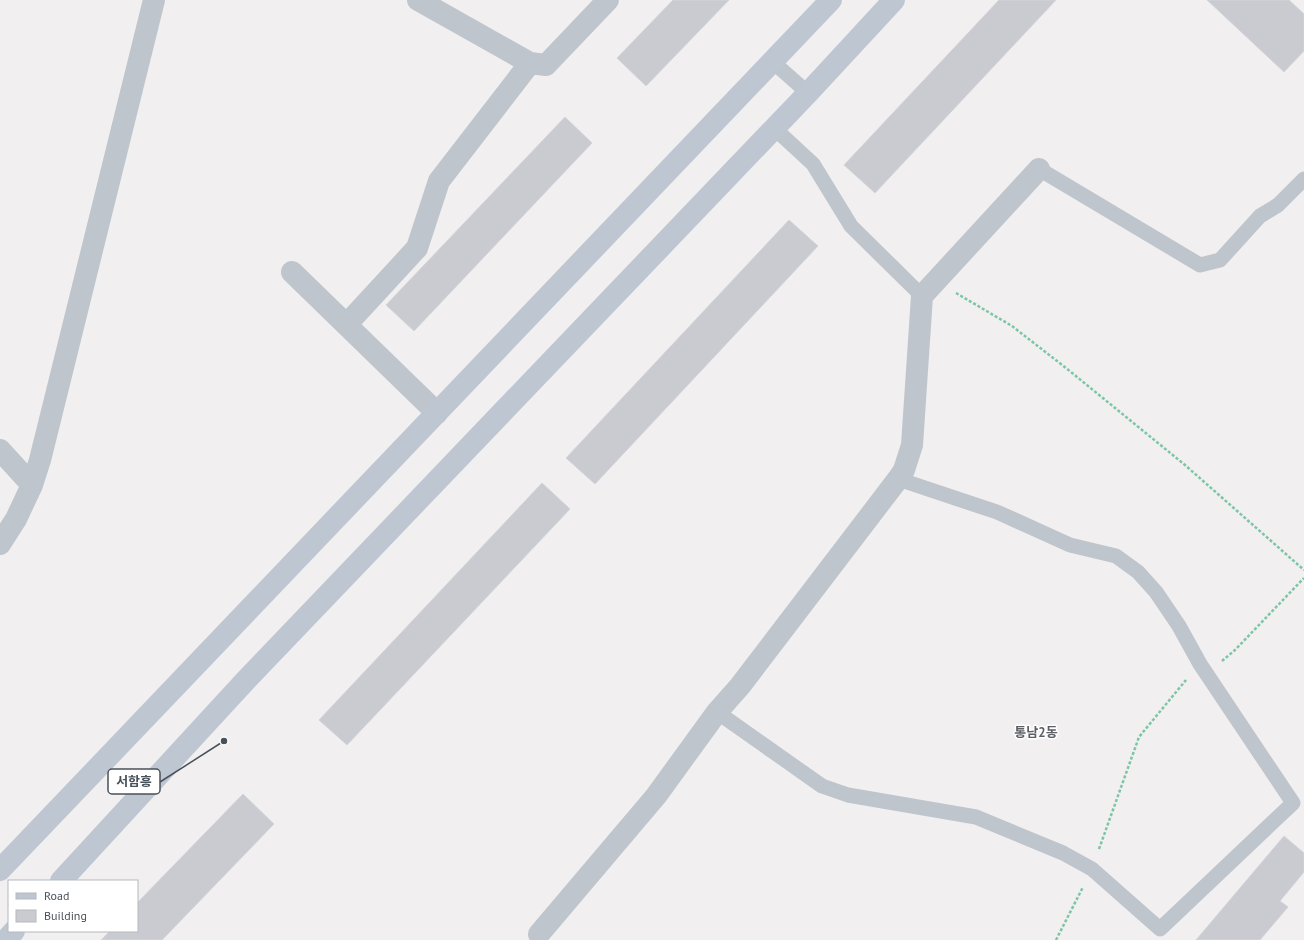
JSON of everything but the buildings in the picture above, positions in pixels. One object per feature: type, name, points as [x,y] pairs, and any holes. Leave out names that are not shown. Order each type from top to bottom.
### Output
[{"type":"main road","points":[[0,870],[831,0]]},
{"type":"main road","points":[[62,880],[247,679],[808,93],[894,0]]},
{"type":"main road","points":[[6,940],[13,932]]},
{"type":"street","points":[[0,544],[16,519],[32,485],[40,460],[154,0]]},
{"type":"street","points":[[418,0],[530,63],[546,65],[608,0]]},
{"type":"street","points":[[347,324],[417,248],[439,181],[530,63]]},
{"type":"street","points":[[539,934],[656,796],[717,712],[740,686],[904,470],[912,445],[929,289],[1039,169]]},
{"type":"street","points":[[292,272],[437,413]]},
{"type":"street","points":[[0,450],[32,485]]},
{"type":"lane","points":[[773,62],[808,93]]},
{"type":"lane","points":[[774,128],[813,164],[851,226],[929,289]]},
{"type":"lane","points":[[1039,169],[1200,265],[1220,260],[1260,216],[1278,205],[1304,179]]},
{"type":"lane","points":[[717,712],[822,786],[848,795],[976,817],[1063,853],[1092,869],[1160,929],[1293,803],[1204,669],[1179,626],[1156,592],[1138,572],[1116,556],[1070,544],[997,512],[898,478]]},
{"type":"path","points":[[929,289],[1012,326],[1185,464],[1304,570]]},
{"type":"path","points":[[1056,940],[1092,869],[1139,737],[1204,669],[1235,650],[1304,578]]},
{"type":"place","name":"서함흥","points":[[224,741]]},
{"type":"district","name":"통남2동","points":[[1036,732]]}]
